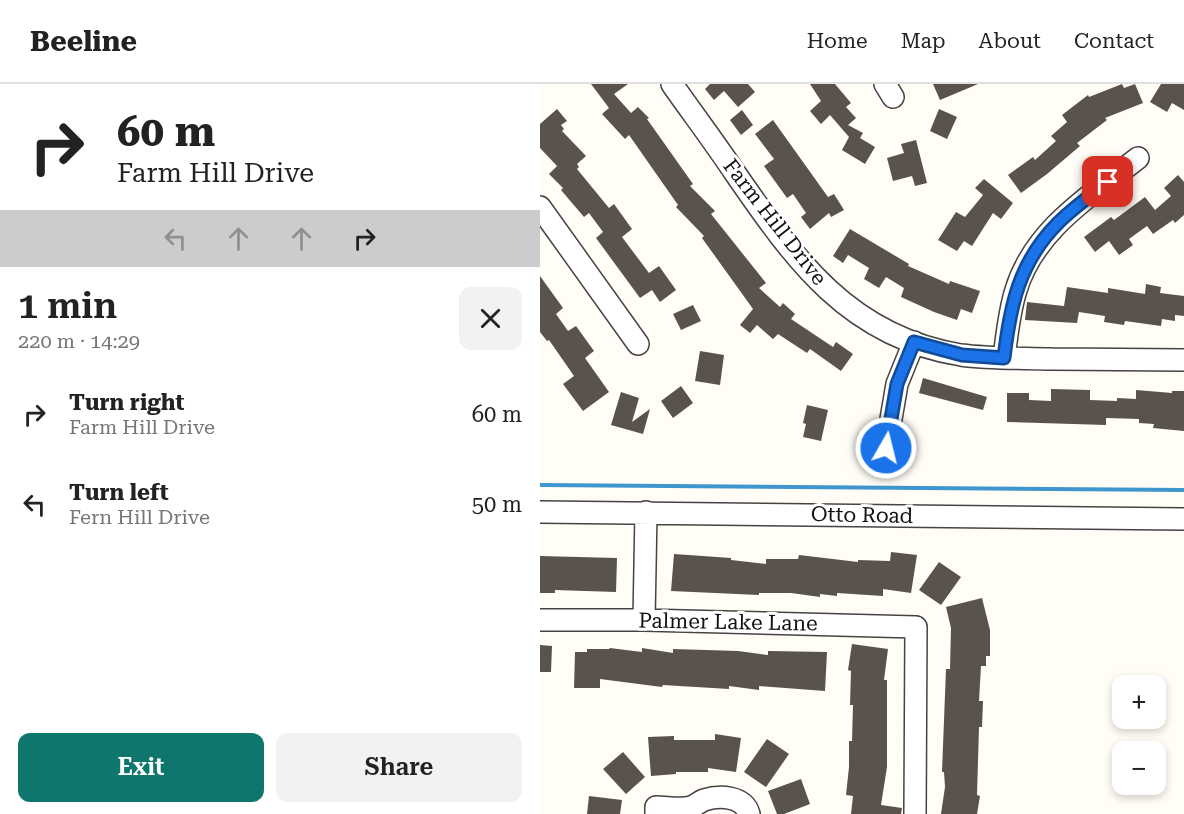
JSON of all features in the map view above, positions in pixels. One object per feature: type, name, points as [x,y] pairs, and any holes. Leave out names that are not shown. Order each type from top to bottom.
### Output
[{"type":"street","name":"Farm Hill Drive","points":[[672,84],[758,207],[804,266],[825,289],[846,306],[888,331],[914,342],[962,355],[1004,358],[1184,360]]},
{"type":"street","points":[[1004,358],[1016,288],[1041,242],[1057,223],[1138,158]]},
{"type":"street","points":[[540,207],[638,344]]},
{"type":"street","points":[[886,448],[897,384],[914,342]]},
{"type":"street","name":"Otto Road","points":[[540,512],[1184,519]]},
{"type":"street","points":[[644,620],[646,512]]},
{"type":"street","name":"Palmer Lake Lane","points":[[540,620],[644,620],[916,627],[915,814]]},
{"type":"street","points":[[656,811],[697,811],[704,800],[731,798],[740,800],[747,806],[749,814]]},
{"type":"building","points":[[591,84],[628,84],[614,94],[631,113],[638,107],[649,118],[647,119],[693,184],[690,186],[715,211],[711,214],[766,283],[759,288],[780,307],[783,303],[795,314],[791,319],[833,347],[836,342],[853,354],[841,371],[810,349],[807,353],[778,334],[773,339],[757,325],[750,333],[740,325],[753,309],[702,238],[704,236],[676,207],[678,205],[629,135],[625,139],[602,114],[609,108]]},
{"type":"building","points":[[710,84],[748,84],[755,92],[738,107],[724,91],[714,100],[705,89]]},
{"type":"building","points":[[810,84],[835,84],[851,103],[846,107],[856,118],[848,125],[863,133],[860,138],[875,147],[865,164],[842,150],[849,137],[830,115],[821,124],[810,111],[821,101]]},
{"type":"building","points":[[933,84],[978,84],[940,100]]},
{"type":"building","points":[[1122,84],[1124,88],[1135,84],[1143,103],[1105,118],[1107,120],[1077,143],[1080,146],[1021,193],[1008,175],[1033,157],[1035,160],[1056,141],[1051,136],[1067,122],[1062,115],[1088,95],[1089,97]]},
{"type":"building","points":[[1161,84],[1184,84],[1184,110],[1172,103],[1167,112],[1150,102]]},
{"type":"building","points":[[557,109],[567,121],[561,125],[564,129],[562,131],[586,156],[577,164],[579,167],[577,169],[609,208],[614,204],[632,229],[622,237],[649,273],[659,266],[676,290],[660,302],[652,290],[640,298],[596,238],[603,232],[589,213],[584,217],[561,190],[563,188],[549,174],[557,166],[540,148],[540,124]]},
{"type":"building","points":[[939,109],[957,117],[947,139],[930,131]]},
{"type":"building","points":[[742,110],[753,125],[741,135],[730,120]]},
{"type":"building","points":[[773,120],[828,197],[834,194],[844,210],[831,217],[829,213],[810,229],[801,217],[806,213],[793,194],[787,198],[764,166],[774,159],[755,134]]},
{"type":"building","points":[[916,140],[927,183],[915,186],[912,176],[893,181],[887,158],[904,153],[901,144]]},
{"type":"building","points":[[1178,175],[1184,182],[1184,215],[1175,223],[1173,220],[1153,234],[1147,226],[1129,239],[1133,245],[1119,255],[1109,241],[1095,252],[1084,237],[1111,217],[1114,220],[1145,197],[1155,210],[1171,196],[1164,188]]},
{"type":"building","points":[[984,179],[1013,203],[1001,219],[993,213],[972,246],[964,241],[957,251],[938,240],[956,212],[965,217],[983,195],[975,188]]},
{"type":"building","points":[[850,229],[909,264],[908,266],[949,284],[950,281],[980,291],[972,313],[961,309],[957,320],[901,297],[904,288],[886,277],[879,288],[864,279],[869,268],[848,255],[843,263],[833,256]]},
{"type":"building","points":[[540,276],[563,308],[556,314],[568,331],[576,326],[594,351],[585,358],[609,392],[583,411],[563,384],[574,376],[549,340],[547,341],[540,332]]},
{"type":"building","points":[[1146,284],[1161,287],[1160,293],[1184,296],[1184,316],[1175,315],[1175,321],[1162,319],[1161,326],[1125,321],[1124,325],[1104,322],[1105,316],[1079,312],[1077,323],[1025,320],[1027,302],[1064,306],[1067,287],[1108,293],[1108,288],[1145,294]]},
{"type":"building","points":[[693,305],[701,321],[681,330],[673,314]]},
{"type":"building","points":[[700,351],[724,355],[720,385],[695,381]]},
{"type":"building","points":[[923,378],[987,397],[983,410],[919,393]]},
{"type":"building","points":[[681,386],[693,403],[673,418],[661,401]]},
{"type":"building","points":[[1051,389],[1090,390],[1090,400],[1117,401],[1117,398],[1136,399],[1136,390],[1172,393],[1172,391],[1184,391],[1184,431],[1153,428],[1154,424],[1139,423],[1139,419],[1106,418],[1106,425],[1007,422],[1007,393],[1029,393],[1029,400],[1051,401]]},
{"type":"building","points":[[621,392],[639,398],[632,422],[650,409],[643,434],[611,425]]},
{"type":"building","points":[[807,405],[828,410],[821,441],[803,437]]},
{"type":"building","points":[[891,552],[917,555],[911,593],[883,589],[883,596],[837,593],[837,596],[820,594],[820,597],[791,593],[759,593],[759,595],[671,591],[674,554],[731,558],[731,560],[766,564],[766,559],[798,559],[799,555],[858,562],[858,560],[890,561]]},
{"type":"building","points":[[540,556],[617,558],[616,592],[555,590],[555,593],[540,593]]},
{"type":"building","points":[[939,562],[961,577],[941,605],[919,590]]},
{"type":"building","points":[[982,598],[990,630],[990,656],[986,656],[986,666],[981,666],[979,701],[983,701],[982,727],[979,727],[977,795],[980,796],[977,814],[941,814],[945,787],[944,772],[942,772],[946,669],[950,669],[951,628],[946,607]]},
{"type":"building","points":[[852,644],[888,649],[884,680],[887,680],[887,767],[881,805],[902,808],[901,814],[851,814],[853,796],[846,795],[849,741],[852,741],[853,705],[850,705],[851,671],[848,670]]},
{"type":"building","points":[[540,645],[552,646],[551,672],[540,672]]},
{"type":"building","points":[[610,648],[642,652],[642,648],[673,653],[673,649],[738,651],[768,655],[768,651],[827,652],[825,691],[759,686],[759,690],[729,686],[729,689],[663,685],[662,687],[600,679],[600,688],[574,688],[575,652]]},
{"type":"building","points":[[715,734],[741,738],[736,772],[708,768],[708,772],[676,772],[676,774],[651,776],[648,737],[674,736],[674,740],[715,740]]},
{"type":"building","points":[[767,739],[789,754],[766,787],[744,772]]},
{"type":"building","points":[[623,752],[645,777],[626,794],[603,769]]},
{"type":"building","points":[[801,779],[810,804],[784,814],[777,814],[768,791]]},
{"type":"building","points":[[589,796],[622,800],[620,814],[587,814]]},
{"type":"waterway","points":[[540,485],[1184,490]]},
{"type":"route","points":[[886,448],[897,384],[914,342],[962,355],[1004,358],[1016,288],[1027,264],[1057,223],[1108,182]]}]
